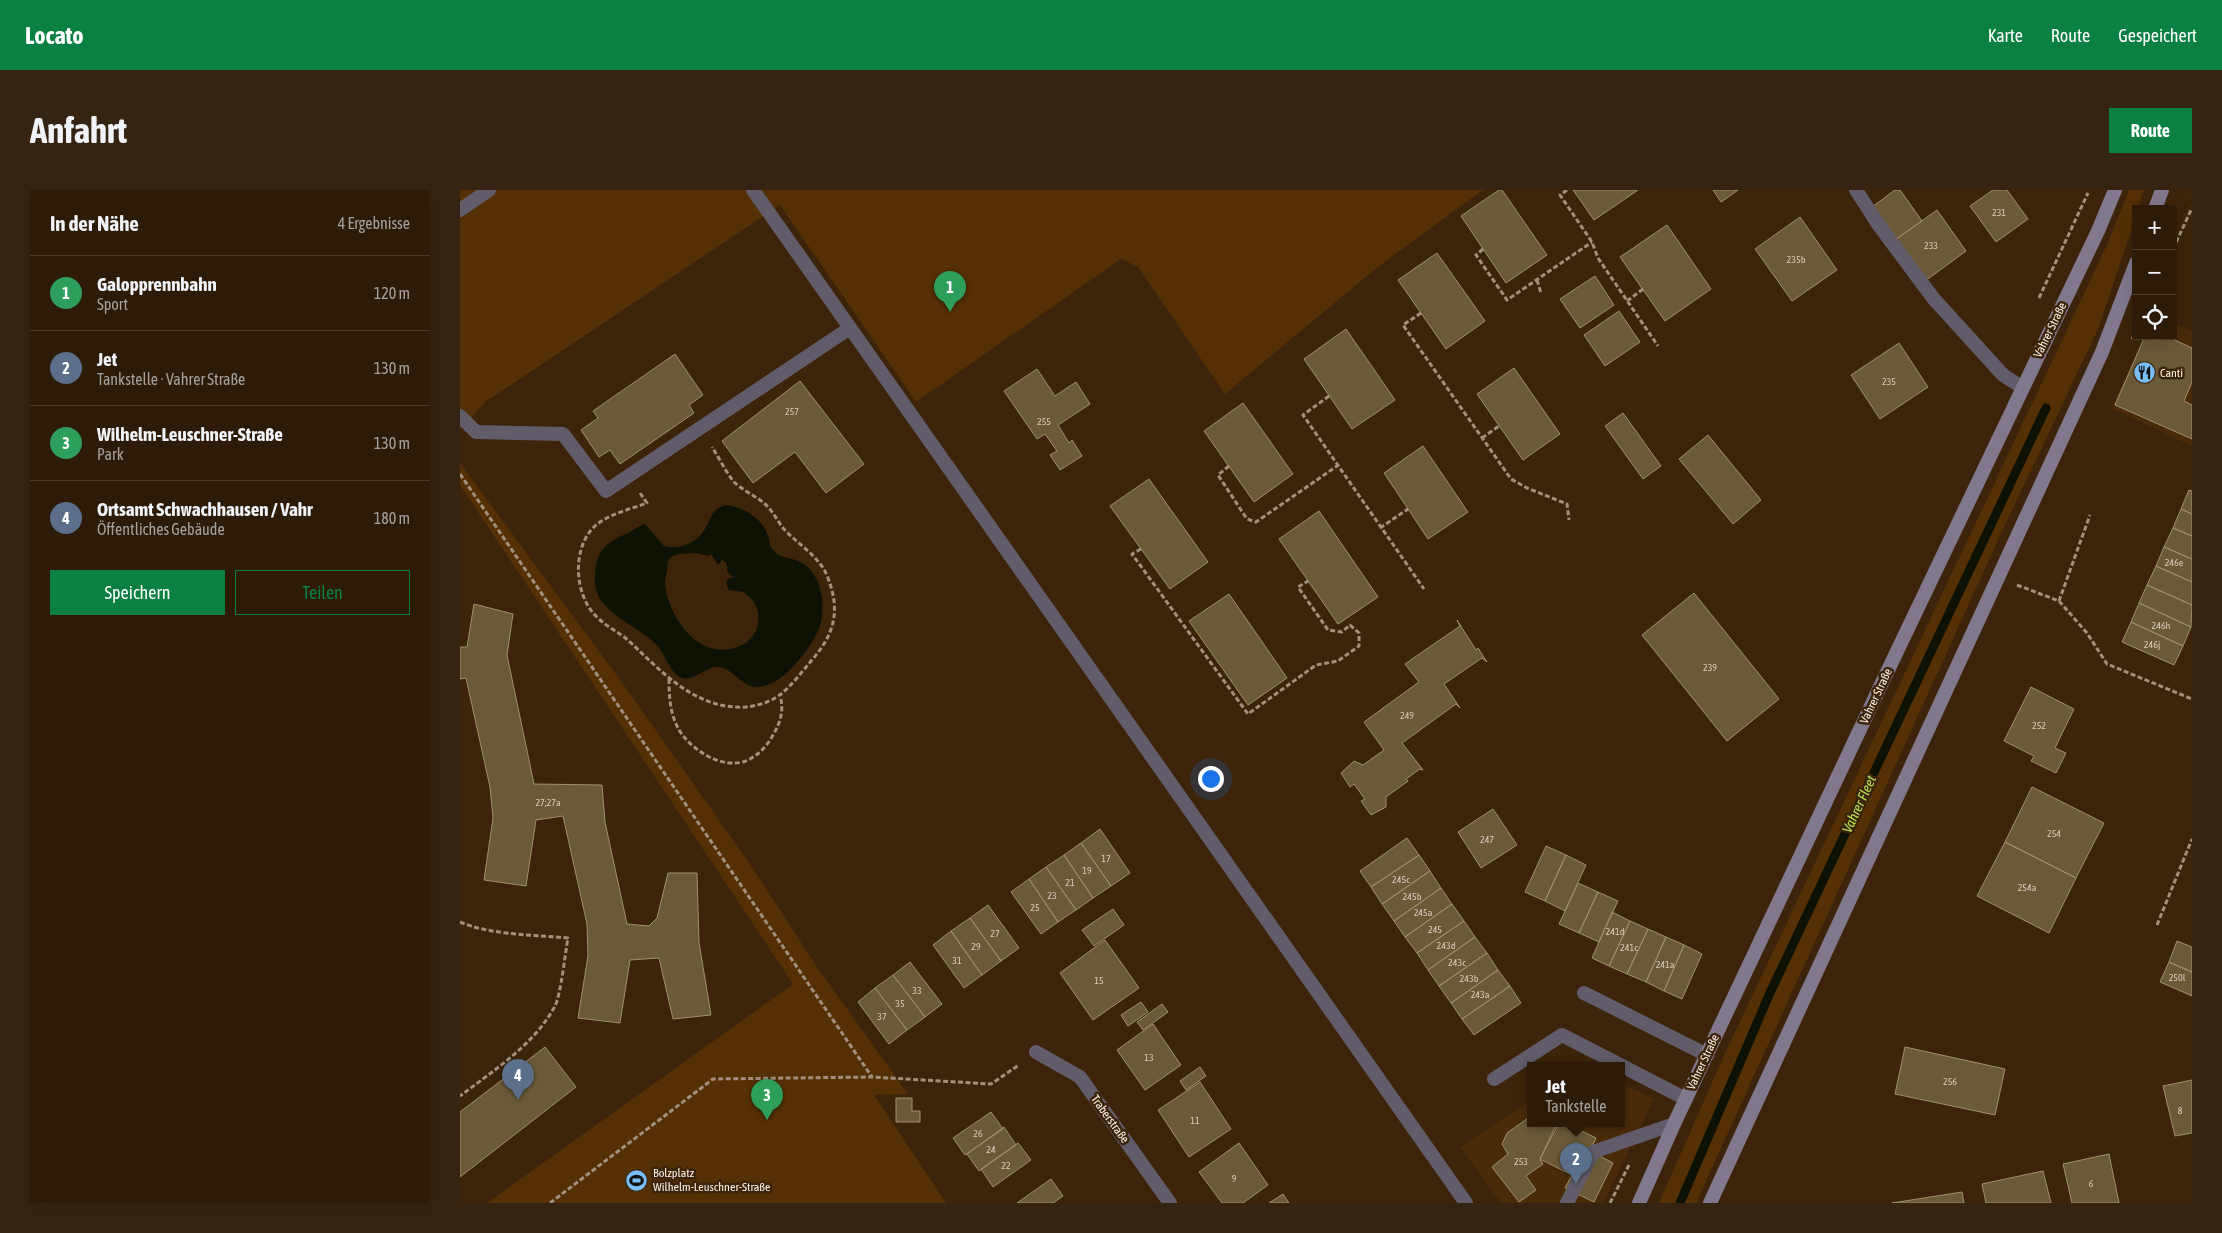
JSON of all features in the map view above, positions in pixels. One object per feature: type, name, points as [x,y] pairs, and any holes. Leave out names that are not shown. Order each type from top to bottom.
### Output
[{"type":"main road","points":[[2156,205],[2162,190]]},
{"type":"main road","name":"Vahrer Straße","points":[[1639,1203],[1686,1098],[2098,232],[2110,193]]},
{"type":"main road","points":[[1710,1203],[2102,352],[2132,273]]},
{"type":"street","points":[[460,210],[489,190]]},
{"type":"street","points":[[753,190],[1466,1203]]},
{"type":"street","points":[[1856,190],[1878,224],[1934,298],[2003,375],[2023,388]]},
{"type":"street","points":[[460,416],[476,432],[563,434],[606,491],[850,328]]},
{"type":"street","points":[[1584,993],[1707,1055]]},
{"type":"street","points":[[1494,1079],[1562,1035],[1615,1062]]},
{"type":"street","name":"Traberstraße","points":[[1036,1052],[1080,1077],[1170,1203]]},
{"type":"street","points":[[1625,1067],[1686,1098]]},
{"type":"street","points":[[1568,1203],[1593,1152],[1674,1124]]},
{"type":"path","points":[[1567,190],[1560,195],[1592,242],[1598,258],[1658,346]]},
{"type":"path","points":[[2177,240],[2192,208]]},
{"type":"path","points":[[1483,249],[1476,255],[1507,300],[1592,242]]},
{"type":"path","points":[[1537,280],[1540,293]]},
{"type":"path","points":[[1627,301],[1643,290]]},
{"type":"path","points":[[1421,313],[1403,325],[1511,479],[1527,488],[1567,504],[1569,520]]},
{"type":"path","points":[[1329,396],[1303,415],[1424,589]]},
{"type":"path","points":[[1482,438],[1499,426]]},
{"type":"path","points":[[630,475],[647,503],[609,518],[596,526],[584,540],[579,557],[579,574],[585,601],[597,618],[624,636],[669,679],[697,697],[713,704],[734,707],[752,706],[780,695],[818,653],[832,633],[833,592],[828,575],[806,546],[785,529],[767,506],[735,482],[700,428]]},
{"type":"path","points":[[1229,466],[1218,475],[1247,519],[1256,522],[1337,466]]},
{"type":"path","points":[[460,474],[872,1077]]},
{"type":"path","points":[[1380,528],[1408,509]]},
{"type":"path","points":[[2059,601],[2090,515]]},
{"type":"path","points":[[1141,549],[1132,554],[1248,714],[1316,666],[1338,661],[1359,646],[1359,633],[1350,625],[1342,632],[1328,630],[1298,588],[1308,581]]},
{"type":"path","points":[[1998,577],[2059,601],[2087,633],[2106,664],[2192,699]]},
{"type":"path","points":[[1214,666],[1218,663]]},
{"type":"path","points":[[669,679],[671,706],[679,729],[690,743],[703,754],[725,762],[745,761],[758,754],[767,746],[781,719],[783,706],[780,695]]},
{"type":"path","points":[[2157,925],[2192,839]]},
{"type":"path","points":[[460,922],[469,926],[502,931],[568,938],[555,1005],[536,1033],[494,1070],[460,1096]]},
{"type":"path","points":[[550,1203],[713,1079],[872,1077],[991,1084],[1036,1052]]},
{"type":"shaded area","points":[[460,190],[1483,190],[1379,266],[1225,394],[1138,267],[1121,259],[916,402],[780,205],[485,402],[460,430]]},
{"type":"shaded area","points":[[2129,190],[2144,190],[2139,205],[2132,205],[2132,228],[2098,329],[1998,540],[1696,1203],[1659,1203],[1721,1062],[2107,245]]},
{"type":"shaded area","points":[[2177,325],[2192,331],[2192,446],[2111,408],[2143,340],[2177,340]]},
{"type":"shaded area","points":[[460,463],[626,688],[752,867],[817,967],[908,1094],[874,1095],[946,1203],[487,1203],[793,984],[460,485]]},
{"type":"shaded area","points":[[725,505],[732,506],[751,514],[765,530],[772,549],[779,555],[797,560],[807,567],[818,582],[821,590],[822,618],[810,646],[783,676],[761,687],[751,686],[727,670],[718,667],[708,669],[694,677],[685,679],[680,677],[673,671],[656,644],[621,619],[602,602],[596,588],[595,574],[598,558],[609,543],[645,524],[664,546],[685,545],[700,536],[716,510]],"holes":[[[697,553],[708,556],[711,554],[718,565],[722,560],[725,562],[727,571],[733,577],[728,579],[726,583],[729,590],[744,592],[754,602],[757,609],[757,628],[748,641],[741,646],[725,650],[701,644],[684,629],[677,619],[666,593],[665,580],[670,558],[677,555]]]},
{"type":"shaded area","points":[[1625,1085],[1654,1099],[1603,1203],[1501,1203],[1460,1147],[1527,1103],[1527,1127],[1625,1127]]},
{"type":"building","points":[[1499,190],[1502,190],[1547,255],[1506,283],[1461,216]]},
{"type":"building","points":[[1573,190],[1638,190],[1594,220]]},
{"type":"building","points":[[1713,190],[1738,190],[1721,202]]},
{"type":"building","points":[[1895,190],[1900,190],[1922,221],[1895,240],[1872,207]]},
{"type":"building","points":[[1993,190],[2007,190],[2028,219],[1996,242],[1970,206]]},
{"type":"building","points":[[1937,210],[1966,251],[1925,281],[1895,240]]},
{"type":"building","points":[[1800,217],[1837,270],[1792,301],[1755,249]]},
{"type":"building","points":[[1667,225],[1711,289],[1665,321],[1620,257]]},
{"type":"building","points":[[1437,253],[1485,321],[1446,349],[1398,280]]},
{"type":"building","points":[[1595,276],[1614,305],[1580,328],[1560,299]]},
{"type":"building","points":[[1619,311],[1640,342],[1605,366],[1584,335]]},
{"type":"building","points":[[1346,329],[1395,400],[1352,429],[1304,359]]},
{"type":"building","points":[[2143,340],[2175,340],[2192,348],[2192,382],[2184,401],[2192,405],[2192,439],[2115,405]]},
{"type":"building","points":[[1899,343],[1928,387],[1880,419],[1851,375]]},
{"type":"building","points":[[675,354],[703,395],[689,405],[694,413],[620,464],[610,450],[599,457],[581,430],[598,418],[593,411]]},
{"type":"building","points":[[1514,368],[1560,434],[1523,460],[1477,394]]},
{"type":"building","points":[[1037,369],[1055,396],[1076,382],[1090,404],[1058,425],[1069,443],[1072,440],[1082,456],[1060,470],[1050,455],[1057,451],[1045,434],[1037,439],[1004,391]]},
{"type":"building","points":[[800,381],[864,464],[826,493],[795,452],[753,483],[722,441]]},
{"type":"building","points":[[1243,403],[1293,474],[1254,502],[1204,431]]},
{"type":"building","points":[[1623,413],[1661,466],[1643,479],[1605,426]]},
{"type":"building","points":[[1708,435],[1761,500],[1733,524],[1679,459]]},
{"type":"building","points":[[1423,446],[1468,512],[1428,539],[1384,473]]},
{"type":"building","points":[[1149,479],[1208,562],[1170,589],[1110,506]]},
{"type":"building","points":[[2189,490],[2192,491],[2192,514],[2181,509]]},
{"type":"building","points":[[2181,509],[2192,514],[2192,536],[2173,528]]},
{"type":"building","points":[[1319,511],[1378,597],[1338,624],[1279,539]]},
{"type":"building","points":[[2173,528],[2192,536],[2192,559],[2164,547]]},
{"type":"building","points":[[2164,547],[2192,559],[2192,582],[2156,566]]},
{"type":"building","points":[[2156,566],[2192,582],[2192,605],[2147,585]]},
{"type":"building","points":[[2147,585],[2192,605],[2191,627],[2139,603]]},
{"type":"building","points":[[1694,593],[1779,699],[1727,741],[1642,635]]},
{"type":"building","points":[[1229,594],[1287,678],[1248,705],[1189,621]]},
{"type":"building","points":[[2139,603],[2191,627],[2183,646],[2131,622]]},
{"type":"building","points":[[474,604],[513,614],[507,655],[534,784],[602,785],[605,822],[627,924],[649,926],[657,918],[668,873],[697,873],[699,943],[711,1015],[673,1019],[659,958],[630,960],[620,1023],[578,1018],[588,956],[587,924],[563,816],[536,820],[526,886],[484,880],[493,818],[490,787],[466,678],[460,679],[460,647],[467,647]]},
{"type":"building","points":[[1457,620],[1476,650],[1478,648],[1487,662],[1482,658],[1444,684],[1460,708],[1456,704],[1402,743],[1423,770],[1420,769],[1406,779],[1408,781],[1386,797],[1386,807],[1371,815],[1361,801],[1365,799],[1354,784],[1350,787],[1341,773],[1354,761],[1363,765],[1384,750],[1364,722],[1419,682],[1405,664],[1460,626]]},
{"type":"building","points":[[2131,622],[2183,646],[2174,665],[2122,642]]},
{"type":"building","points":[[2031,687],[2074,709],[2055,748],[2066,753],[2056,773],[2031,761],[2034,756],[2004,741]]},
{"type":"building","points":[[2032,787],[2104,823],[2076,878],[2005,842]]},
{"type":"building","points":[[1493,809],[1517,845],[1481,868],[1458,832]]},
{"type":"building","points":[[1100,829],[1130,873],[1111,886],[1081,843]]},
{"type":"building","points":[[1407,838],[1419,855],[1371,887],[1360,871]]},
{"type":"building","points":[[2005,842],[2076,878],[2049,933],[1977,896]]},
{"type":"building","points":[[1081,843],[1111,886],[1093,898],[1064,855]]},
{"type":"building","points":[[1546,846],[1566,855],[1545,901],[1525,892]]},
{"type":"building","points":[[1064,855],[1093,898],[1076,910],[1046,867]]},
{"type":"building","points":[[1419,855],[1430,871],[1382,904],[1371,887]]},
{"type":"building","points":[[1566,855],[1586,865],[1565,911],[1545,901]]},
{"type":"building","points":[[1046,867],[1076,910],[1058,922],[1029,879]]},
{"type":"building","points":[[1430,871],[1441,888],[1394,921],[1382,904]]},
{"type":"building","points":[[1029,879],[1058,922],[1041,934],[1011,892]]},
{"type":"building","points":[[1578,883],[1598,892],[1579,933],[1559,924]]},
{"type":"building","points":[[1441,888],[1452,904],[1405,937],[1394,921]]},
{"type":"building","points":[[1598,892],[1618,901],[1599,942],[1579,933]]},
{"type":"building","points":[[1452,904],[1464,921],[1417,953],[1405,937]]},
{"type":"building","points":[[988,905],[1019,948],[1001,961],[970,918]]},
{"type":"building","points":[[1113,909],[1124,925],[1094,946],[1082,930]]},
{"type":"building","points":[[1612,912],[1630,921],[1609,966],[1592,958]]},
{"type":"building","points":[[970,918],[1001,961],[982,975],[951,931]]},
{"type":"building","points":[[1464,921],[1475,937],[1428,970],[1417,953]]},
{"type":"building","points":[[1630,921],[1648,929],[1627,974],[1609,966]]},
{"type":"building","points":[[1648,929],[1666,937],[1646,982],[1627,974]]},
{"type":"building","points":[[951,931],[982,975],[964,988],[933,945]]},
{"type":"building","points":[[1475,937],[1487,953],[1439,986],[1428,970]]},
{"type":"building","points":[[1666,937],[1684,945],[1664,991],[1646,982]]},
{"type":"building","points":[[1105,940],[1139,988],[1093,1020],[1060,973]]},
{"type":"building","points":[[2177,941],[2192,947],[2192,972],[2169,962]]},
{"type":"building","points":[[1684,945],[1702,954],[1682,999],[1664,991]]},
{"type":"building","points":[[1487,953],[1498,970],[1451,1003],[1439,986]]},
{"type":"building","points":[[910,962],[942,1004],[925,1017],[893,975]]},
{"type":"building","points":[[2169,962],[2192,972],[2192,996],[2160,982]]},
{"type":"building","points":[[1498,970],[1510,986],[1462,1019],[1451,1003]]},
{"type":"building","points":[[893,975],[925,1017],[907,1030],[875,988]]},
{"type":"building","points":[[1510,986],[1521,1003],[1474,1035],[1462,1019]]},
{"type":"building","points":[[875,988],[907,1030],[889,1044],[858,1002]]},
{"type":"building","points":[[1141,1002],[1148,1012],[1128,1026],[1121,1015]]},
{"type":"building","points":[[1162,1004],[1168,1012],[1143,1030],[1137,1022]]},
{"type":"building","points":[[1153,1024],[1181,1065],[1145,1090],[1117,1050]]},
{"type":"building","points":[[545,1047],[576,1087],[460,1177],[460,1112]]},
{"type":"building","points":[[1905,1047],[2005,1069],[1995,1115],[1895,1094]]},
{"type":"building","points":[[1200,1067],[1206,1076],[1186,1090],[1180,1081]]},
{"type":"building","points":[[2192,1080],[2192,1133],[2175,1136],[2163,1086]]},
{"type":"building","points":[[1200,1082],[1231,1129],[1189,1157],[1158,1110]]},
{"type":"building","points":[[896,1098],[912,1098],[912,1111],[920,1111],[920,1122],[896,1122]]},
{"type":"building","points":[[991,1112],[1003,1129],[965,1155],[953,1138]]},
{"type":"building","points":[[1527,1119],[1527,1127],[1555,1127],[1540,1159],[1543,1164],[1526,1176],[1536,1190],[1519,1202],[1492,1167],[1508,1154],[1502,1144],[1507,1133]]},
{"type":"building","points":[[1004,1127],[1016,1145],[979,1171],[967,1154]]},
{"type":"building","points":[[1557,1127],[1574,1127],[1596,1138],[1590,1151],[1613,1163],[1594,1202],[1565,1188],[1572,1175],[1540,1159]]},
{"type":"building","points":[[1018,1143],[1031,1160],[993,1187],[981,1169]]},
{"type":"building","points":[[1239,1143],[1268,1185],[1243,1203],[1222,1203],[1199,1172]]},
{"type":"building","points":[[2109,1154],[2119,1203],[2072,1203],[2063,1164]]},
{"type":"building","points":[[2043,1171],[2051,1203],[1986,1203],[1982,1184]]},
{"type":"building","points":[[1051,1179],[1063,1196],[1053,1203],[1017,1203]]},
{"type":"building","points":[[1962,1192],[1964,1203],[1892,1203]]},
{"type":"building","points":[[1283,1194],[1289,1203],[1269,1203]]},
{"type":"waterway","name":"Vahrer Fleet","points":[[1680,1203],[1769,995],[2046,408]]},
{"type":"place","name":"Galopprennbahn","points":[[950,312]]},
{"type":"place","name":"Canti","points":[[2144,373]]},
{"type":"place","name":"Ortsamt Schwachhausen / Vahr","points":[[518,1100]]},
{"type":"place","name":"Wilhelm-Leuschner-Straße","points":[[767,1120]]},
{"type":"place","name":"Bolzplatz Wilhelm-Leuschner-Straße","points":[[637,1180]]},
{"type":"place","name":"Jet","points":[[1576,1184]]}]
